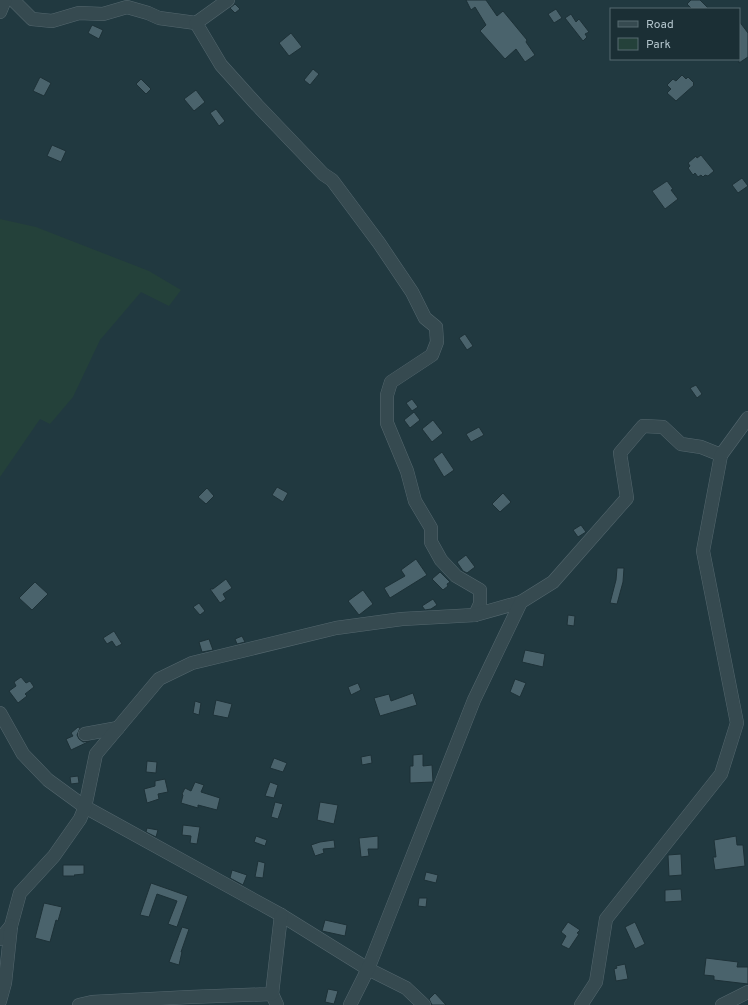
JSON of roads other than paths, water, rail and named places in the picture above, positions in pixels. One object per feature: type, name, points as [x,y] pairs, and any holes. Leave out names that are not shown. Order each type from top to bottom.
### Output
[{"type":"street","points":[[0,12],[5,0]]},
{"type":"street","points":[[13,0],[32,19],[52,21],[79,12],[103,14],[127,7]]},
{"type":"street","points":[[114,0],[127,7],[159,18],[196,22],[228,0]]},
{"type":"street","points":[[196,22],[222,65],[257,105],[323,174],[332,180],[384,249],[412,292],[425,318],[436,327],[437,342],[432,355],[391,382],[387,395],[387,423],[408,471],[415,502],[431,528],[431,542],[441,560],[456,576],[480,590],[480,604],[475,615]]},
{"type":"street","points":[[581,1005],[596,982],[606,919],[721,774],[737,723],[703,551],[721,455],[748,418]]},
{"type":"street","points":[[0,1002],[5,983],[11,926],[20,893],[54,856],[80,819],[85,807],[96,754],[159,679],[192,663],[336,628],[402,619],[475,615],[521,602],[553,582],[626,498],[620,453],[643,426],[663,427],[681,444],[701,446],[721,455]]},
{"type":"street","points":[[350,1005],[368,969],[474,700],[521,602]]},
{"type":"street","points":[[0,712],[23,754],[48,780],[85,807],[281,915],[368,969],[406,988],[424,1005]]},
{"type":"street","points":[[85,734],[118,728]]},
{"type":"street","points":[[79,1005],[92,1002],[183,997],[274,1000],[281,915]]},
{"type":"street","points":[[0,940],[11,926]]},
{"type":"street","points":[[722,1005],[748,992]]}]
